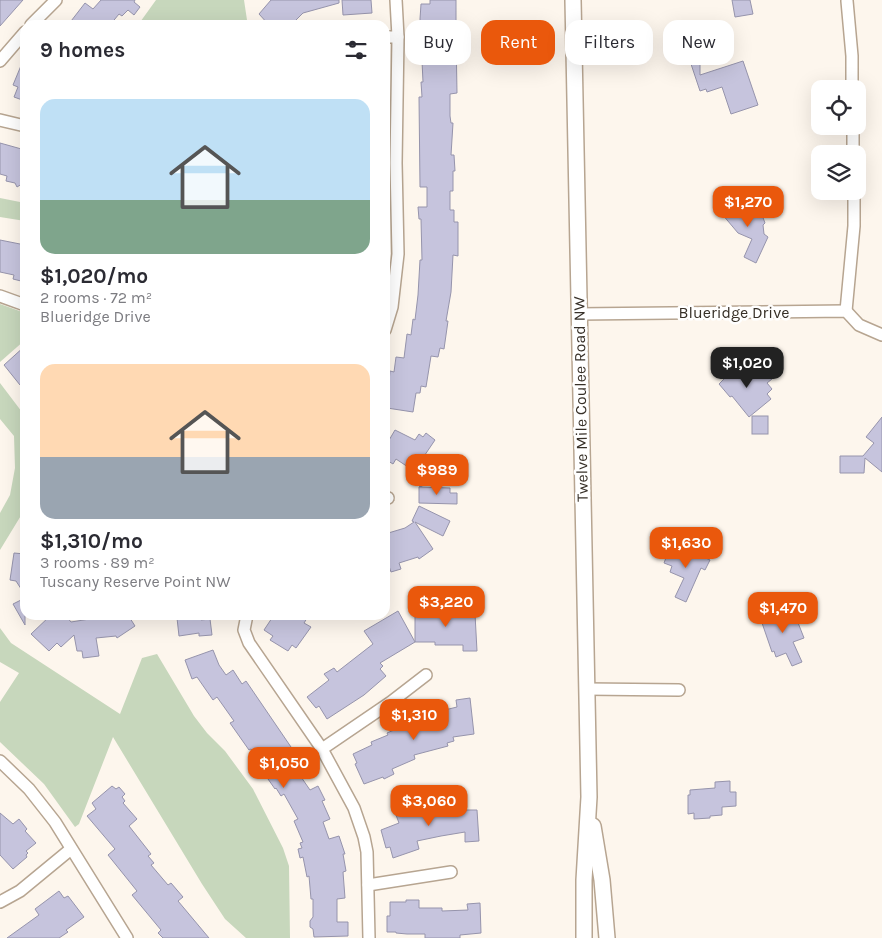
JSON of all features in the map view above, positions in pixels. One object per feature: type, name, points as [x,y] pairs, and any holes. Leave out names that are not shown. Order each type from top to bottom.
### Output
[{"type":"street","points":[[37,20],[56,0]]},
{"type":"street","points":[[390,314],[396,286],[398,254],[391,198],[398,37],[396,0]]},
{"type":"street","name":"Twelve Mile Coulee Road NW","points":[[573,0],[588,798],[584,880],[584,938]]},
{"type":"street","points":[[847,1],[852,56],[852,80]]},
{"type":"street","points":[[390,37],[398,37]]},
{"type":"street","points":[[0,61],[20,38]]},
{"type":"street","points":[[0,120],[20,125]]},
{"type":"street","points":[[854,200],[854,226],[846,311],[859,324],[882,335]]},
{"type":"street","points":[[0,296],[20,303]]},
{"type":"street","name":"Blueridge Drive","points":[[578,314],[846,311]]},
{"type":"street","points":[[246,620],[244,630],[248,643],[322,749],[347,792],[360,822],[367,852],[369,938]]},
{"type":"street","points":[[322,749],[391,702],[426,675]]},
{"type":"street","points":[[586,689],[679,690]]},
{"type":"street","points":[[0,762],[29,789],[55,822],[127,938]]},
{"type":"street","name":"Twelve Mile Coulee Road NW","points":[[588,798],[602,880],[607,938]]},
{"type":"street","points":[[0,902],[20,892],[71,849]]},
{"type":"street","points":[[368,885],[451,872]]},
{"type":"green space","points":[[156,0],[244,0],[247,20],[142,20]]},
{"type":"green space","points":[[0,198],[20,202],[20,220],[0,217]]},
{"type":"green space","points":[[0,304],[20,311],[20,344],[0,362]]},
{"type":"green space","points":[[0,383],[20,409],[20,517],[0,550],[0,513],[10,495],[15,468],[14,436],[0,419]]},
{"type":"green space","points":[[0,628],[11,643],[120,714],[142,658],[157,654],[194,716],[207,733],[225,751],[253,789],[283,848],[289,866],[290,938],[246,938],[225,919],[113,737],[79,824],[75,827],[44,784],[0,742],[0,702],[19,673],[0,662]]},
{"type":"building","points":[[0,0],[23,0],[0,26]]},
{"type":"building","points":[[101,0],[135,0],[134,2],[140,7],[134,15],[128,10],[122,16],[119,14],[114,20],[72,20],[85,3],[93,9]]},
{"type":"building","points":[[271,0],[339,0],[339,3],[303,13],[296,20],[264,20],[259,14]]},
{"type":"building","points":[[342,0],[371,0],[372,13],[343,15]]},
{"type":"building","points":[[430,0],[456,0],[456,20],[420,20],[421,4],[430,4]]},
{"type":"building","points":[[732,0],[750,0],[753,14],[735,17]]},
{"type":"building","points":[[743,61],[758,105],[731,114],[722,87],[707,92],[706,89],[700,91],[691,65],[700,65],[700,75]]},
{"type":"building","points":[[422,65],[457,65],[457,93],[450,94],[450,116],[451,123],[453,123],[451,155],[454,155],[455,171],[453,171],[453,191],[450,191],[450,210],[454,210],[454,222],[458,222],[458,256],[453,255],[451,292],[444,349],[440,348],[438,357],[431,356],[426,387],[421,386],[420,393],[416,393],[413,412],[390,408],[390,371],[394,372],[396,357],[404,358],[407,334],[411,335],[418,295],[420,260],[422,260],[421,219],[419,219],[418,207],[427,207],[427,187],[420,187],[419,97],[422,97],[421,82],[423,82]]},
{"type":"building","points":[[20,68],[20,99],[14,97],[18,87],[13,85]]},
{"type":"building","points":[[0,143],[20,149],[20,185],[17,187],[15,183],[6,181],[7,176],[0,174]]},
{"type":"building","points":[[734,203],[742,207],[743,204],[756,210],[755,212],[762,215],[765,223],[763,225],[764,234],[768,237],[756,263],[744,257],[752,239],[738,233],[722,214],[727,204],[732,207]]},
{"type":"building","points":[[0,240],[20,244],[20,281],[13,279],[14,275],[0,272]]},
{"type":"building","points":[[20,351],[20,385],[4,365]]},
{"type":"building","points":[[731,366],[739,376],[747,370],[749,373],[752,370],[757,376],[765,370],[772,379],[767,383],[772,389],[767,394],[771,399],[749,417],[732,396],[730,397],[719,384],[724,379],[720,374]]},
{"type":"building","points":[[752,416],[768,416],[768,434],[752,434]]},
{"type":"building","points":[[882,417],[882,472],[865,458],[864,473],[840,473],[840,456],[863,456],[874,443],[866,437]]},
{"type":"building","points":[[395,430],[415,440],[419,434],[423,437],[426,433],[435,440],[414,471],[396,459],[393,464],[390,462],[390,438]]},
{"type":"building","points":[[441,458],[443,463],[450,459],[455,469],[420,487],[412,472]]},
{"type":"building","points":[[419,487],[450,488],[450,493],[457,493],[457,504],[419,503]]},
{"type":"building","points":[[419,506],[450,521],[443,536],[415,522],[433,549],[419,559],[418,557],[399,563],[401,569],[391,572],[390,532],[405,528],[414,522],[412,521]]},
{"type":"building","points":[[680,546],[710,560],[705,570],[701,568],[686,602],[675,597],[684,578],[670,572],[672,566],[664,563],[667,555],[666,551],[672,548],[678,551]]},
{"type":"building","points":[[14,553],[20,554],[20,587],[16,581],[10,580]]},
{"type":"building","points":[[20,600],[20,616],[13,604]]},
{"type":"building","points":[[434,606],[453,606],[453,614],[475,614],[477,651],[463,651],[463,645],[435,645],[435,642],[415,642],[415,612],[435,610]]},
{"type":"building","points":[[779,608],[782,614],[793,610],[804,638],[793,642],[802,662],[792,666],[786,653],[776,657],[774,651],[772,652],[761,620],[766,613]]},
{"type":"building","points":[[398,611],[415,642],[380,663],[383,666],[380,669],[386,676],[364,695],[327,719],[319,706],[316,708],[307,697],[329,680],[324,674],[334,668],[337,672],[373,644],[364,631],[383,620],[390,620],[390,616]]},
{"type":"building","points":[[46,620],[69,620],[71,622],[83,620],[131,620],[135,626],[117,638],[116,636],[96,638],[99,656],[83,658],[82,651],[77,651],[74,635],[61,647],[57,643],[49,651],[31,634]]},
{"type":"building","points":[[177,620],[210,620],[212,635],[199,636],[199,633],[179,636]]},
{"type":"building","points":[[271,620],[306,620],[304,623],[311,627],[296,648],[292,645],[288,651],[270,640],[273,636],[264,630]]},
{"type":"building","points":[[213,650],[219,665],[226,675],[233,670],[242,684],[246,681],[306,769],[299,774],[310,790],[318,786],[325,800],[322,801],[330,819],[323,822],[329,839],[339,836],[345,854],[343,854],[346,871],[343,872],[345,898],[337,899],[337,922],[348,922],[348,936],[314,937],[313,929],[310,927],[310,921],[313,917],[313,899],[311,899],[309,876],[307,877],[303,857],[300,858],[298,849],[302,848],[300,843],[303,842],[294,821],[298,819],[284,794],[281,796],[275,789],[268,779],[271,778],[230,723],[234,721],[217,697],[213,700],[197,677],[192,679],[185,660]]},
{"type":"building","points":[[470,698],[474,734],[453,737],[454,741],[447,743],[448,746],[414,755],[415,759],[392,769],[394,774],[384,779],[383,777],[364,784],[355,764],[357,763],[353,754],[372,745],[371,742],[388,735],[387,733],[413,722],[412,718],[457,707],[456,700]]},
{"type":"building","points":[[730,781],[730,792],[736,792],[736,806],[722,807],[722,815],[710,816],[710,818],[694,819],[694,813],[688,814],[688,795],[690,795],[690,790],[715,788],[715,782]]},
{"type":"building","points":[[112,786],[116,789],[119,787],[125,794],[122,797],[125,801],[123,803],[137,819],[129,826],[151,854],[148,856],[154,863],[151,865],[168,885],[171,883],[183,897],[178,901],[209,938],[163,938],[158,933],[161,930],[132,895],[137,891],[108,855],[115,849],[87,816],[96,809],[92,803]]},
{"type":"building","points":[[425,801],[427,806],[451,804],[452,810],[477,810],[479,841],[465,842],[465,832],[441,836],[417,841],[419,849],[393,858],[390,847],[386,848],[381,830],[399,823],[396,815],[416,810],[415,803]]},
{"type":"building","points":[[0,813],[13,824],[19,819],[27,829],[25,831],[36,843],[26,851],[28,853],[27,857],[13,869],[0,855]]},
{"type":"building","points":[[59,891],[64,898],[68,896],[84,917],[66,930],[68,932],[59,938],[7,938],[39,915],[35,909]]},
{"type":"building","points":[[406,900],[419,900],[419,908],[442,908],[442,911],[468,910],[467,904],[480,903],[481,933],[460,935],[460,938],[425,938],[425,934],[387,932],[387,916],[390,916],[390,902],[406,902]]}]
